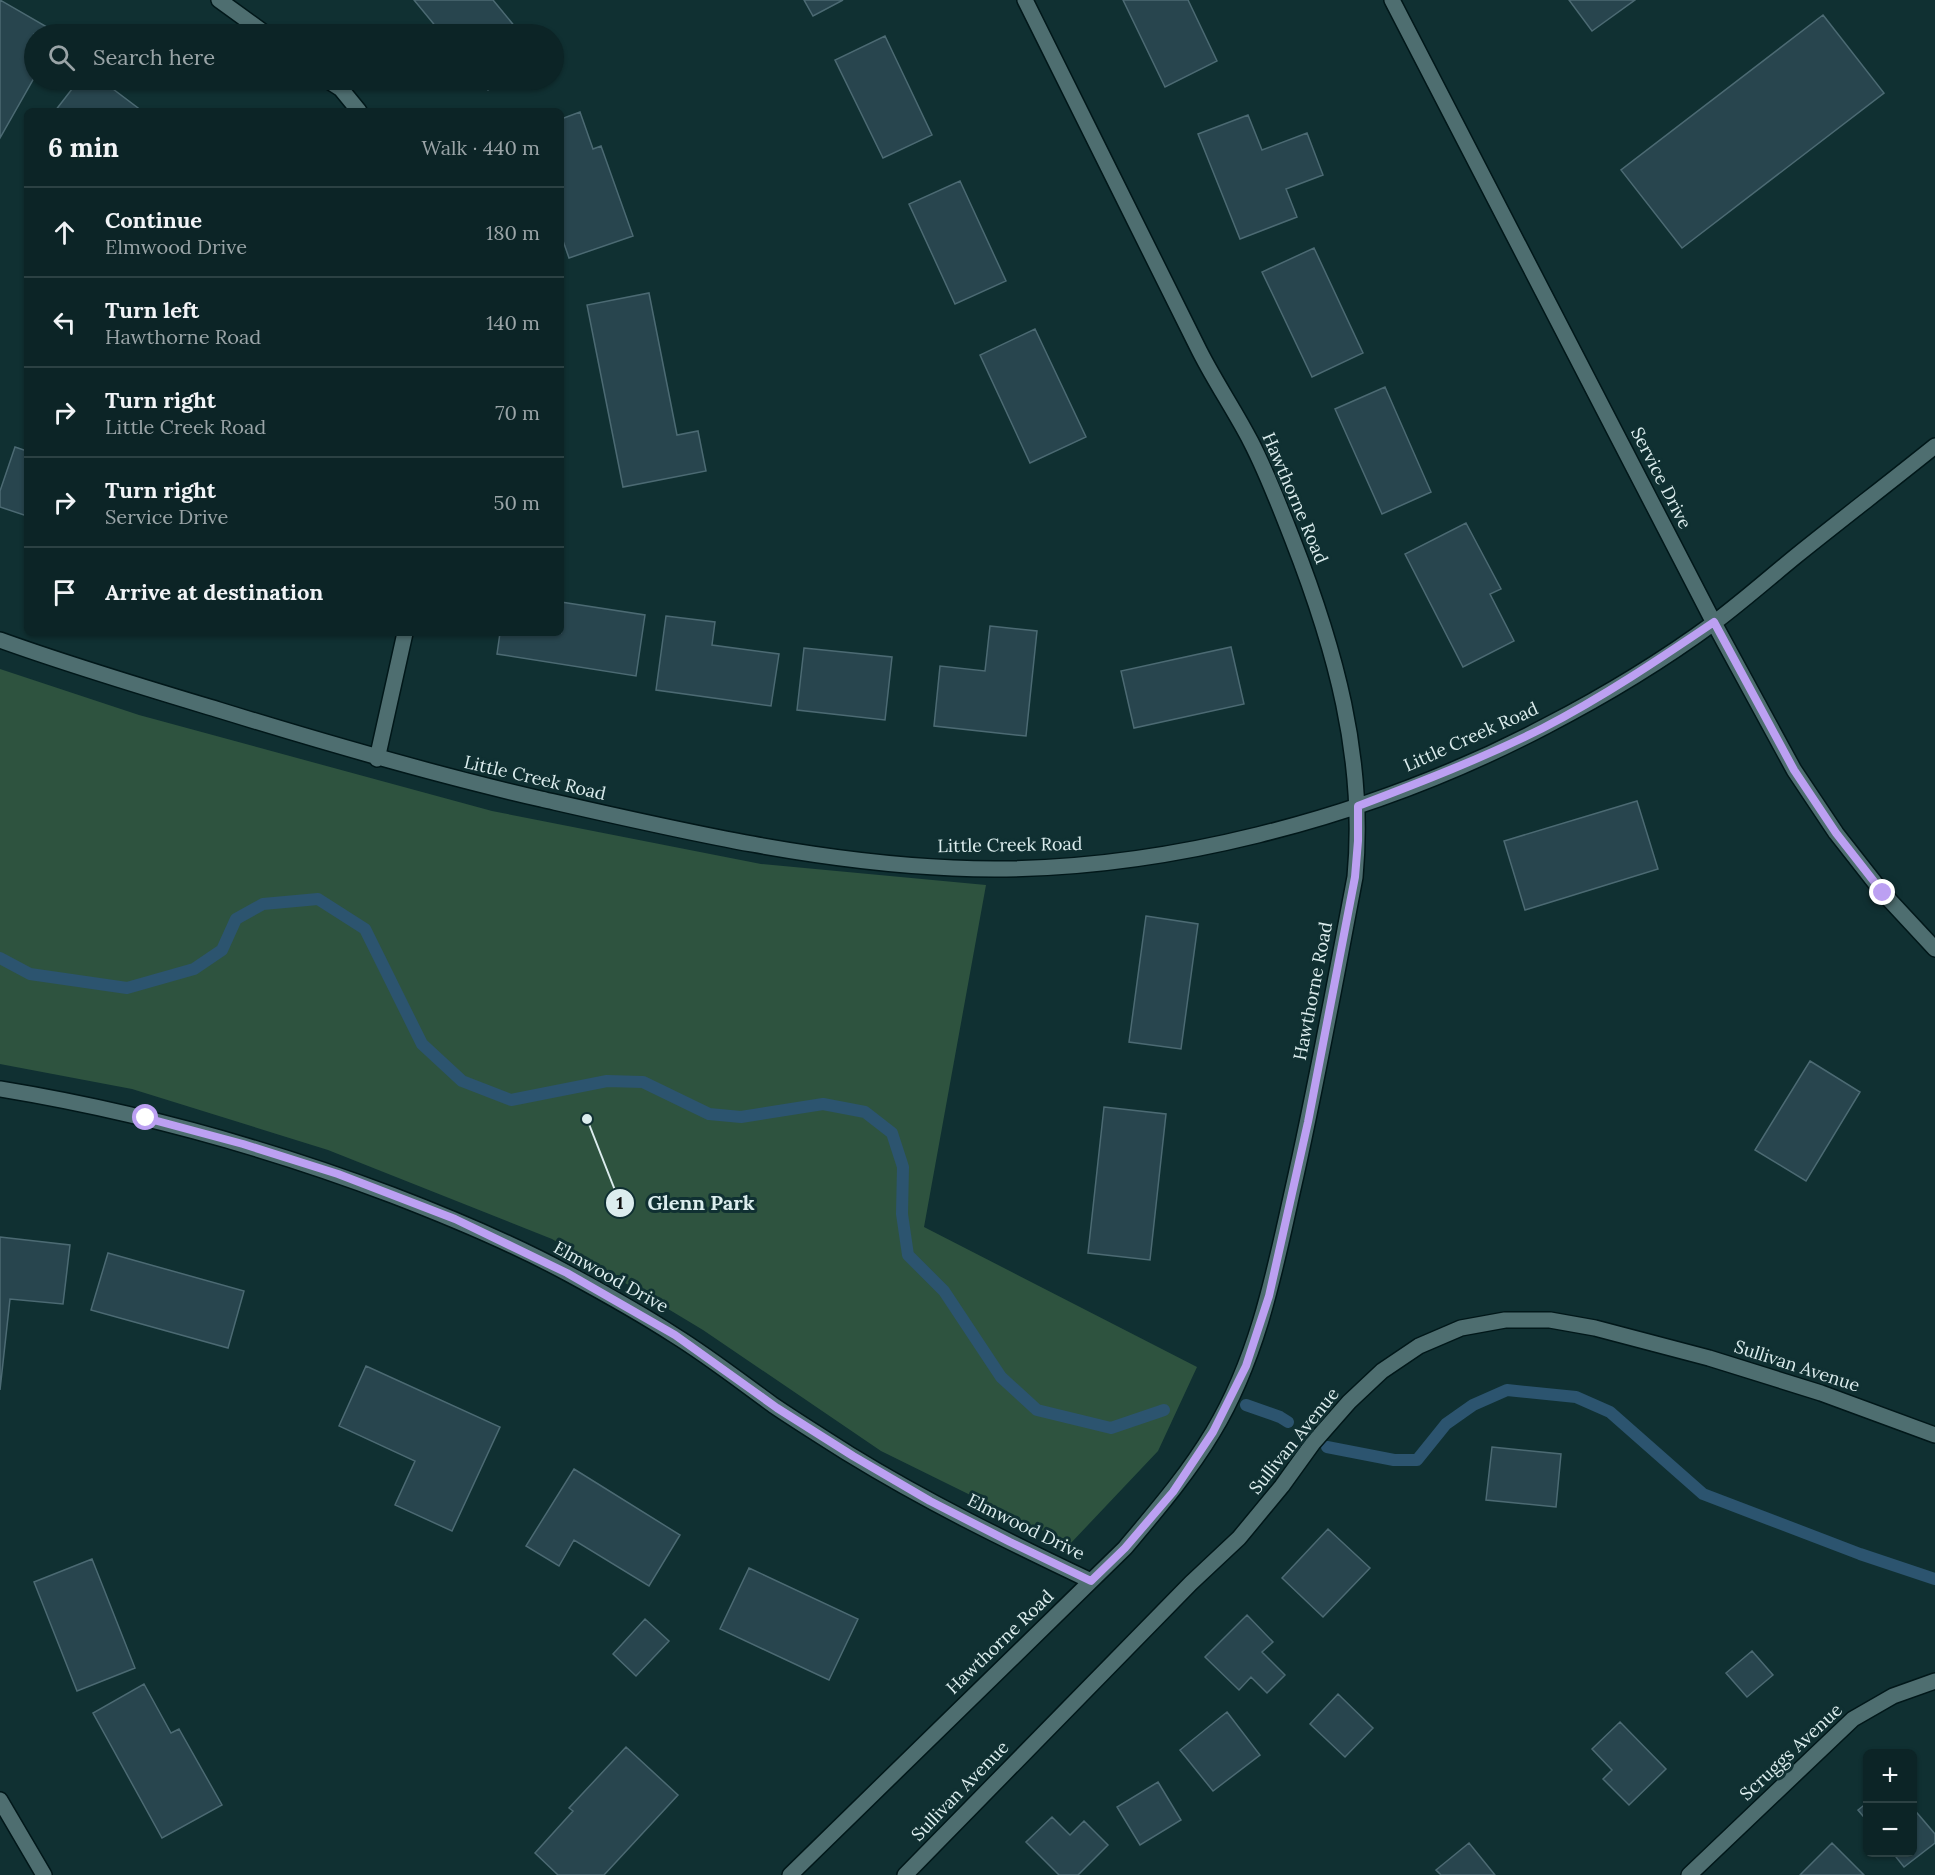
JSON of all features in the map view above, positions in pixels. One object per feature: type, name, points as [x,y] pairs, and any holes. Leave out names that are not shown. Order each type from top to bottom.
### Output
[{"type":"street","points":[[219,0],[252,24]]},
{"type":"street","name":"Hawthorne Road","points":[[790,1875],[1125,1548],[1173,1492],[1213,1432],[1246,1366],[1269,1296],[1308,1122],[1355,877],[1358,806],[1353,750],[1342,695],[1311,587],[1272,488],[1251,442],[1203,360],[1025,0]]},
{"type":"street","name":"Service Drive","points":[[1392,0],[1714,622],[1794,770],[1836,833],[1883,893],[1935,949]]},
{"type":"street","points":[[341,90],[356,108]]},
{"type":"street","name":"Little Creek Road","points":[[0,640],[53,659],[377,759],[684,832],[788,851],[872,862],[956,868],[1041,867],[1125,860],[1209,846],[1292,826],[1358,806],[1452,770],[1544,728],[1631,678],[1714,622],[1935,446]]},
{"type":"street","points":[[377,759],[404,636]]},
{"type":"street","name":"Elmwood Drive","points":[[0,1089],[48,1096],[146,1118],[243,1144],[338,1174],[455,1219],[567,1273],[675,1335],[777,1408],[930,1501],[1091,1581]]},
{"type":"street","name":"Sullivan Avenue","points":[[905,1875],[1191,1583],[1239,1538],[1282,1486],[1313,1443],[1349,1402],[1382,1371],[1419,1346],[1461,1328],[1505,1320],[1551,1320],[1595,1328],[1709,1358],[1821,1393],[1935,1435]]},
{"type":"street","name":"Scruggs Avenue","points":[[1689,1875],[1853,1719],[1893,1696],[1935,1681]]},
{"type":"street","points":[[0,1800],[44,1875]]},
{"type":"green space","points":[[0,669],[139,715],[492,811],[761,864],[986,885],[924,1227],[1197,1367],[1158,1451],[1070,1544],[881,1451],[703,1330],[552,1239],[328,1150],[132,1089],[0,1064]]},
{"type":"building","points":[[0,0],[42,24],[24,24],[24,90],[27,90],[0,138]]},
{"type":"building","points":[[414,0],[493,0],[513,24],[434,24]]},
{"type":"building","points":[[804,0],[843,0],[813,16]]},
{"type":"building","points":[[1123,0],[1188,0],[1217,61],[1165,87]]},
{"type":"building","points":[[1569,0],[1635,0],[1592,31]]},
{"type":"building","points":[[1823,15],[1884,93],[1682,248],[1621,170]]},
{"type":"building","points":[[885,36],[932,135],[883,158],[835,60]]},
{"type":"building","points":[[71,90],[114,90],[138,108],[57,108]]},
{"type":"building","points":[[580,112],[593,149],[601,146],[633,236],[569,258],[564,244],[564,118]]},
{"type":"building","points":[[1248,115],[1262,150],[1307,133],[1323,175],[1286,189],[1297,217],[1240,239],[1198,134]]},
{"type":"building","points":[[960,181],[1006,281],[955,304],[909,204]]},
{"type":"building","points":[[1314,248],[1363,353],[1312,377],[1262,272]]},
{"type":"building","points":[[649,293],[677,435],[698,431],[706,471],[623,487],[587,305]]},
{"type":"building","points":[[1035,329],[1086,437],[1030,463],[980,355]]},
{"type":"building","points":[[1385,387],[1431,492],[1382,514],[1335,409]]},
{"type":"building","points":[[15,447],[24,450],[24,515],[0,507],[0,491]]},
{"type":"building","points":[[1466,523],[1501,589],[1490,594],[1514,641],[1463,667],[1405,554]]},
{"type":"building","points":[[564,602],[645,615],[636,676],[497,654],[500,636],[564,636]]},
{"type":"building","points":[[666,616],[715,622],[712,645],[779,654],[771,706],[656,690]]},
{"type":"building","points":[[990,626],[1037,631],[1026,736],[934,726],[940,666],[985,671]]},
{"type":"building","points":[[1231,647],[1244,704],[1134,728],[1121,671]]},
{"type":"building","points":[[804,648],[892,657],[885,720],[797,710]]},
{"type":"building","points":[[1637,801],[1658,869],[1525,910],[1504,841]]},
{"type":"building","points":[[1146,916],[1198,924],[1181,1049],[1129,1042]]},
{"type":"building","points":[[1810,1061],[1860,1092],[1806,1181],[1755,1150]]},
{"type":"building","points":[[1104,1107],[1166,1114],[1150,1260],[1088,1253]]},
{"type":"building","points":[[0,1237],[70,1245],[63,1304],[10,1299],[0,1390]]},
{"type":"building","points":[[108,1253],[244,1291],[228,1348],[91,1310]]},
{"type":"building","points":[[366,1366],[500,1427],[452,1531],[395,1505],[415,1461],[339,1426]]},
{"type":"building","points":[[1492,1447],[1561,1454],[1556,1507],[1486,1500]]},
{"type":"building","points":[[574,1469],[680,1535],[649,1586],[574,1540],[559,1566],[526,1546]]},
{"type":"building","points":[[1328,1529],[1370,1568],[1323,1617],[1282,1578]]},
{"type":"building","points":[[92,1559],[135,1668],[77,1691],[34,1582]]},
{"type":"building","points":[[749,1568],[858,1619],[829,1680],[720,1629]]},
{"type":"building","points":[[1247,1615],[1273,1642],[1262,1652],[1285,1675],[1267,1693],[1251,1677],[1239,1690],[1205,1657]]},
{"type":"building","points":[[645,1619],[669,1641],[636,1676],[613,1654]]},
{"type":"building","points":[[1752,1651],[1773,1675],[1747,1697],[1726,1673]]},
{"type":"building","points":[[144,1684],[171,1733],[179,1729],[222,1805],[162,1838],[93,1713]]},
{"type":"building","points":[[1338,1694],[1373,1728],[1345,1757],[1310,1724]]},
{"type":"building","points":[[1227,1712],[1260,1755],[1213,1791],[1180,1750]]},
{"type":"building","points":[[1620,1722],[1666,1769],[1629,1805],[1603,1779],[1612,1770],[1592,1749]]},
{"type":"building","points":[[626,1747],[678,1795],[604,1875],[558,1875],[535,1853],[573,1811],[569,1808]]},
{"type":"building","points":[[1158,1782],[1181,1820],[1140,1845],[1117,1807]]},
{"type":"building","points":[[1863,1806],[1863,1816],[1858,1810]]},
{"type":"building","points":[[1917,1813],[1935,1834],[1935,1843],[1917,1857]]},
{"type":"building","points":[[1052,1817],[1070,1835],[1084,1821],[1108,1845],[1078,1875],[1059,1875],[1026,1842]]},
{"type":"building","points":[[1469,1843],[1495,1875],[1441,1875],[1436,1870]]},
{"type":"building","points":[[1832,1843],[1864,1875],[1800,1875]]},
{"type":"building","points":[[1896,1857],[1917,1857],[1904,1867]]},
{"type":"waterway","points":[[0,958],[30,974],[127,988],[194,969],[222,950],[236,919],[263,904],[318,899],[365,929],[422,1044],[462,1081],[511,1100],[607,1081],[643,1082],[709,1114],[741,1117],[823,1104],[865,1112],[892,1133],[903,1167],[902,1214],[908,1255],[944,1291],[1001,1377],[1037,1410],[1111,1428],[1164,1410]]},
{"type":"waterway","points":[[1327,1447],[1394,1460],[1417,1460],[1446,1424],[1473,1405],[1507,1390],[1576,1397],[1610,1412],[1703,1494],[1860,1554],[1935,1579]]},
{"type":"waterway","points":[[1246,1405],[1288,1422]]},
{"type":"place","name":"Glenn Park","points":[[587,1119]]},
{"type":"route","points":[[146,1118],[243,1144],[338,1174],[455,1219],[567,1273],[675,1335],[777,1408],[853,1456],[930,1501],[1091,1581],[1125,1548],[1173,1492],[1213,1432],[1246,1366],[1269,1296],[1308,1122],[1355,877],[1358,806],[1452,770],[1544,728],[1631,678],[1714,622],[1794,770],[1836,833],[1883,893]]}]
